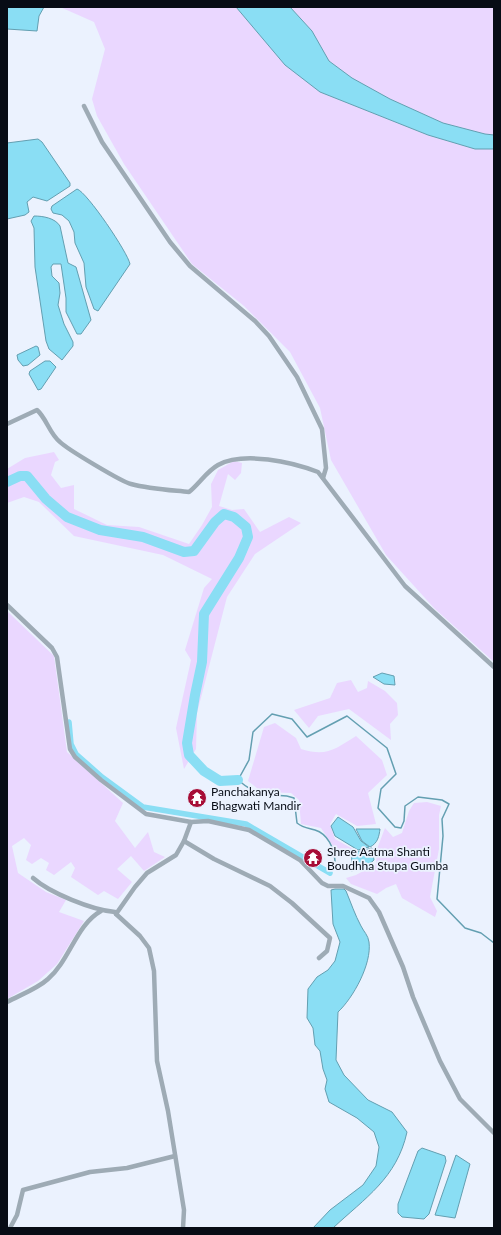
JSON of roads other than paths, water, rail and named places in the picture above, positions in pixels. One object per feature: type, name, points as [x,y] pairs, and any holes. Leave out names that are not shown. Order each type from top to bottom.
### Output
[{"type":"street","points":[[84,106],[102,142],[170,242],[190,266],[255,321],[269,336],[297,377],[322,429],[326,468],[323,478]]},
{"type":"street","points":[[7,424],[37,410],[43,415],[49,429],[60,442],[129,484],[189,492],[217,465],[232,459],[261,459],[297,464],[318,472],[405,586],[494,667]]},
{"type":"street","points":[[7,605],[52,648],[57,657],[68,741],[75,756],[101,780],[146,814],[191,822],[208,822],[249,830],[300,860],[322,883],[328,886],[344,886],[370,898],[379,912],[440,1061],[460,1099],[494,1133]]},
{"type":"street","points":[[116,914],[135,887],[148,873],[176,855],[184,841],[191,822]]},
{"type":"street","points":[[184,841],[214,859],[270,886],[292,902],[330,938],[326,952],[319,958]]},
{"type":"street","points":[[33,878],[43,887],[101,911],[115,912],[140,936],[149,948],[154,971],[158,1061],[184,1210],[183,1228]]},
{"type":"street","points":[[7,1002],[48,979],[58,967],[91,917],[101,911]]},
{"type":"street","points":[[10,1228],[17,1215],[23,1190],[90,1172],[127,1168],[175,1156]]},
{"type":"water","points":[[7,7],[44,7],[39,16],[37,31],[7,29]]},
{"type":"water","points":[[236,7],[290,7],[312,31],[329,61],[352,78],[390,99],[443,123],[494,135],[494,149],[475,149],[428,135],[320,92],[285,65]]},
{"type":"water","points":[[38,139],[42,142],[70,183],[70,186],[47,201],[33,197],[27,202],[29,212],[25,215],[7,219],[7,143]]},
{"type":"water","points":[[77,189],[98,211],[122,248],[130,264],[98,311],[94,309],[86,287],[84,263],[75,243],[74,232],[69,221],[62,215],[53,213],[51,209],[52,206]]},
{"type":"water","points":[[34,216],[52,219],[60,226],[68,263],[76,267],[91,320],[81,334],[77,334],[66,312],[66,298],[61,264],[53,264],[51,267],[52,276],[59,283],[60,293],[58,305],[64,324],[73,342],[73,346],[62,360],[49,349],[46,341],[35,267],[34,228],[31,221]]},
{"type":"water","points":[[36,346],[38,347],[40,355],[28,365],[23,366],[18,360],[17,355]]},
{"type":"water","points":[[45,361],[50,361],[56,367],[41,389],[38,390],[29,374],[30,371]]},
{"type":"water","points":[[382,673],[394,676],[395,685],[384,684],[373,677]]},
{"type":"water","points":[[338,817],[353,827],[361,841],[369,847],[358,850],[335,836],[331,826]]},
{"type":"water","points":[[356,829],[380,829],[379,837],[370,847],[362,841]]},
{"type":"water","points":[[372,848],[374,860],[365,868],[351,871],[352,853]]},
{"type":"water","points":[[344,889],[346,891],[369,942],[368,960],[360,980],[350,998],[338,1012],[336,1060],[344,1075],[368,1100],[392,1112],[407,1132],[396,1162],[388,1175],[368,1197],[333,1228],[313,1228],[330,1210],[363,1185],[376,1166],[379,1147],[374,1132],[357,1118],[329,1102],[325,1089],[327,1080],[323,1069],[320,1051],[315,1045],[313,1028],[307,1018],[308,989],[317,977],[328,970],[335,961],[340,942],[333,924],[331,890]]},
{"type":"water","points":[[422,1148],[445,1156],[446,1161],[429,1214],[424,1219],[402,1217],[398,1213],[398,1204],[418,1151]]},
{"type":"water","points":[[456,1155],[470,1164],[455,1218],[435,1215]]},
{"type":"waterway","points":[[7,482],[20,476],[27,476],[46,499],[67,517],[100,530],[143,537],[184,552],[194,551],[215,522],[224,514],[234,517],[246,527],[248,537],[239,558],[204,614],[202,662],[187,743],[189,755],[204,771],[220,781],[238,780]]},
{"type":"waterway","points":[[335,861],[332,847],[327,838],[320,832],[303,827],[297,823],[294,798],[284,796],[265,796],[248,788],[238,780],[249,760],[253,732],[272,714],[292,719],[307,737],[347,716],[387,748],[396,774],[381,789],[378,808],[395,827],[401,828],[404,821],[405,806],[418,797],[442,800],[449,804],[442,819],[443,836],[437,899],[465,928],[481,933],[494,943]]},
{"type":"waterway","points":[[69,722],[71,744],[76,754],[102,777],[143,807],[246,824],[330,873]]},
{"type":"place","name":"Panchakanya Bhagwati Mandir","points":[[197,798]]},
{"type":"place","name":"Shree Aatma Shanti Boudhha Stupa Gumba","points":[[313,858]]}]
